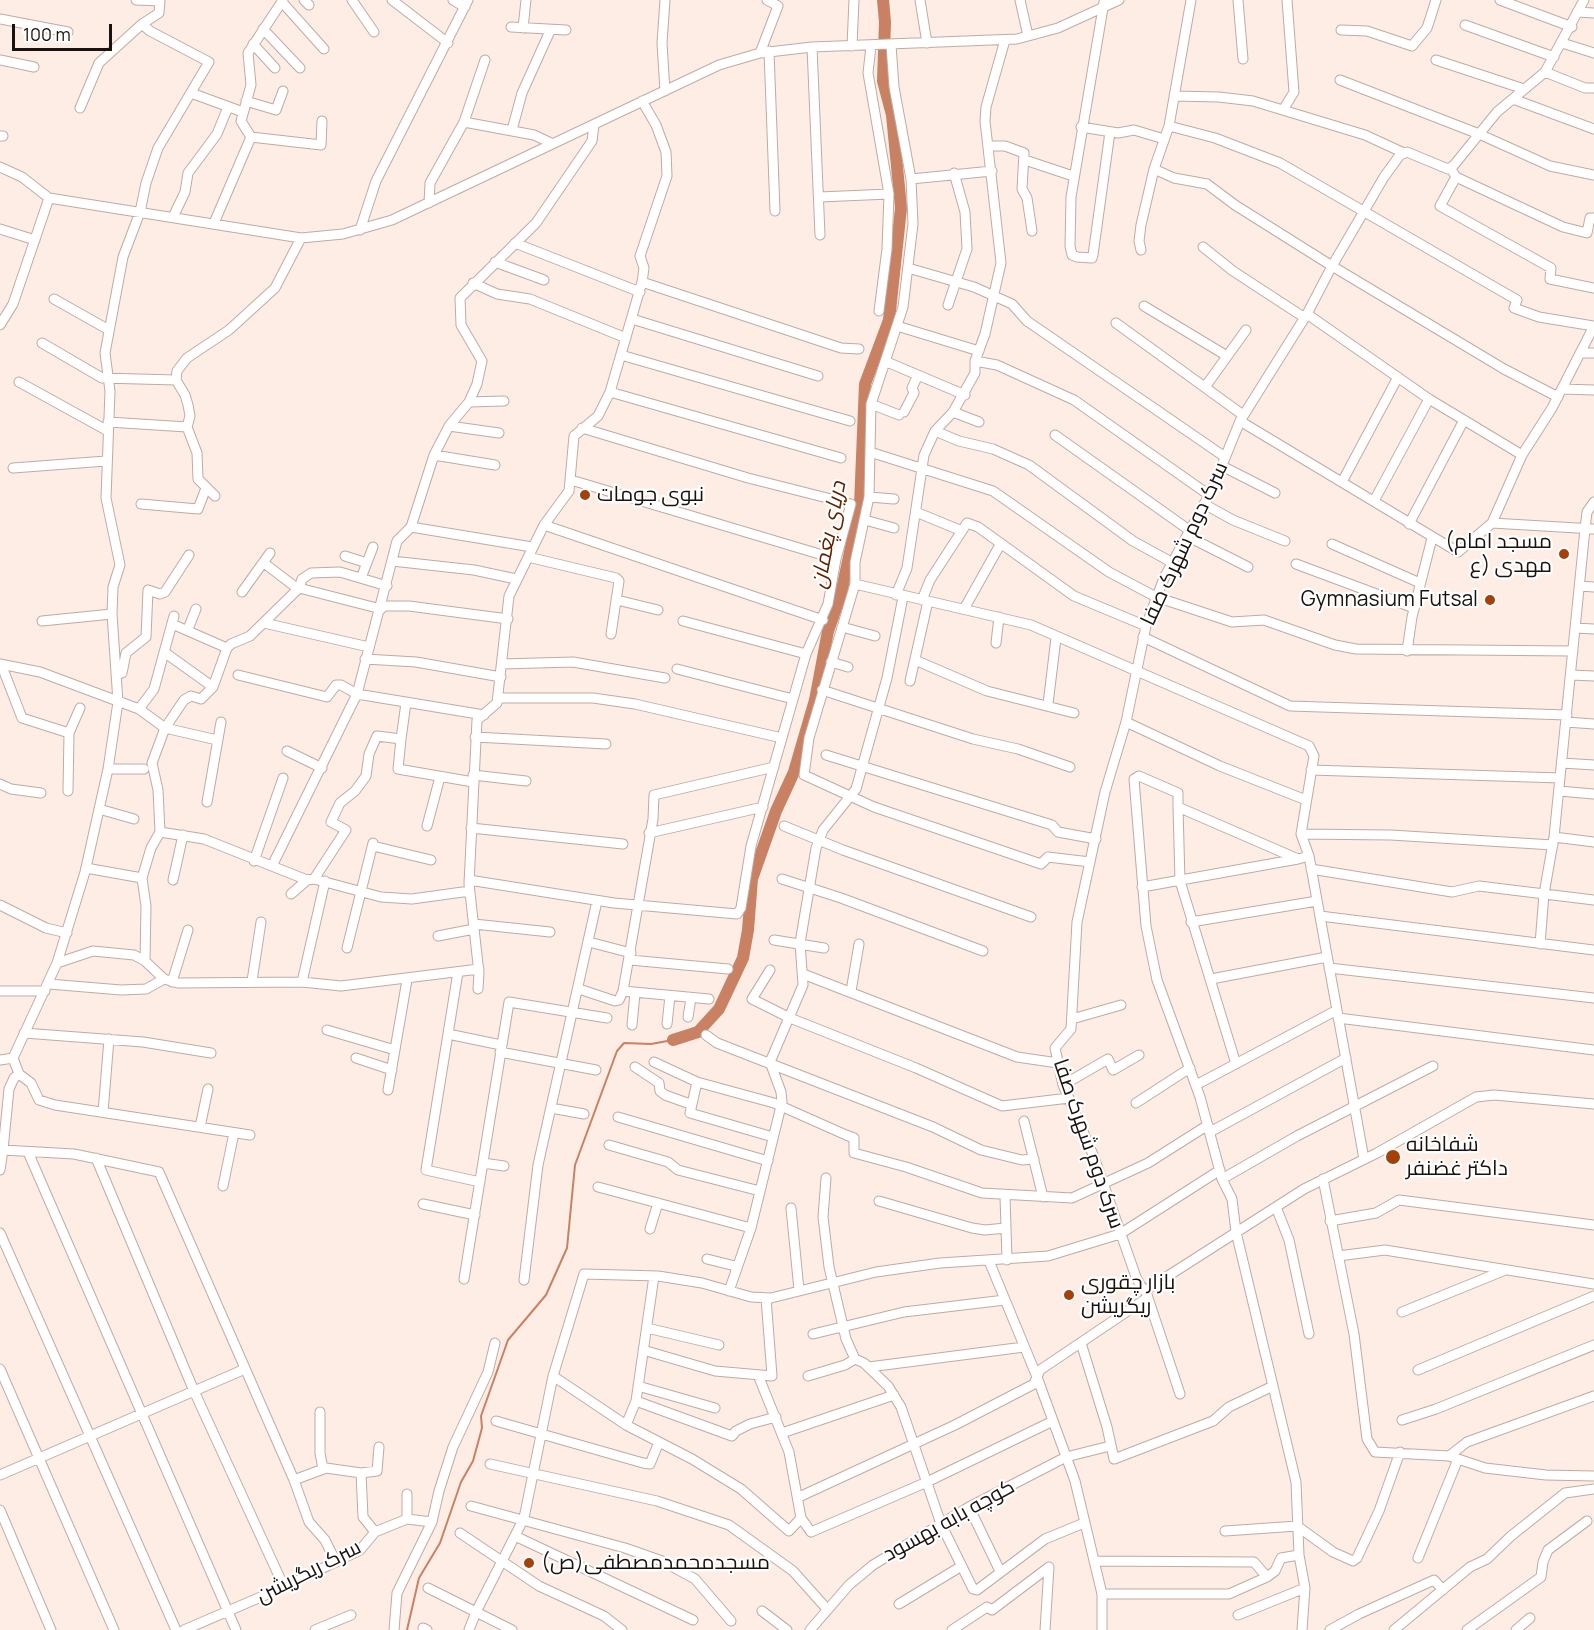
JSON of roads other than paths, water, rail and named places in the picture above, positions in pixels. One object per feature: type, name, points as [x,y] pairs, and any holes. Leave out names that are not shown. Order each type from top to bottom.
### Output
[{"type":"street","points":[[80,108],[99,63],[142,24],[159,13],[160,1],[136,0]]},
{"type":"street","points":[[352,0],[374,32]]},
{"type":"street","points":[[392,0],[448,44]]},
{"type":"street","points":[[360,230],[376,181],[448,44],[466,3],[453,0]]},
{"type":"street","points":[[523,28],[526,0]]},
{"type":"street","points":[[665,0],[662,43],[665,91]]},
{"type":"street","points":[[767,0],[778,6],[764,52],[775,211]]},
{"type":"street","points":[[852,46],[854,0]]},
{"type":"street","points":[[920,0],[927,43]]},
{"type":"street","points":[[1020,0],[1028,36]]},
{"type":"street","points":[[0,167],[22,177],[49,198],[302,238],[360,230],[392,220],[429,203],[719,65],[764,52],[812,47],[1005,40],[1058,28],[1104,4],[1119,0]]},
{"type":"street","points":[[1141,250],[1139,241],[1141,225],[1154,169],[1169,126],[1191,0]]},
{"type":"street","points":[[1238,0],[1243,59]]},
{"type":"street","points":[[1283,110],[1294,92],[1287,0]]},
{"type":"street","points":[[1341,30],[1367,31],[1412,46],[1427,28],[1436,0]]},
{"type":"street","points":[[1500,0],[1572,27]]},
{"type":"street","points":[[1451,167],[1497,112],[1545,72],[1572,27],[1584,0]]},
{"type":"street","points":[[322,121],[321,145],[251,137],[242,124],[251,85],[248,53],[282,1],[324,49]]},
{"type":"street","points":[[1104,4],[1073,176],[1070,246],[1072,255],[1092,258],[1110,132]]},
{"type":"street","points":[[1577,12],[1594,13]]},
{"type":"street","points":[[0,19],[68,32]]},
{"type":"street","points":[[142,24],[150,31],[208,60],[158,148],[146,183],[140,212],[123,257],[105,354],[108,378],[106,498],[120,565],[113,587],[112,614],[118,702],[108,769],[86,868],[68,933],[47,987],[13,1058],[19,1074],[31,1083],[39,1100],[250,1135]]},
{"type":"street","points":[[1465,25],[1554,57]]},
{"type":"street","points":[[511,27],[550,31],[566,30]]},
{"type":"street","points":[[263,29],[300,68]]},
{"type":"street","points":[[512,130],[522,93],[550,31]]},
{"type":"street","points":[[729,1291],[735,1266],[751,1228],[780,1107],[782,1092],[770,1062],[800,994],[803,975],[800,943],[808,888],[819,840],[848,795],[856,789],[878,707],[906,568],[916,512],[920,467],[935,430],[954,412],[965,395],[977,368],[975,361],[994,296],[1001,263],[985,121],[986,107],[1005,40]]},
{"type":"street","points":[[1562,43],[1594,53]]},
{"type":"street","points":[[253,44],[275,68]]},
{"type":"street","points":[[874,45],[868,73],[889,194],[887,249],[879,311]]},
{"type":"street","points":[[890,45],[894,87],[911,179],[913,224],[908,268],[903,306],[871,404],[869,497],[855,562],[855,584],[809,738],[809,756],[804,775],[848,795],[1041,864],[1048,857],[1090,862]]},
{"type":"street","points":[[812,47],[820,235]]},
{"type":"street","points":[[0,60],[34,67]]},
{"type":"street","points":[[429,203],[430,183],[464,122],[485,60]]},
{"type":"street","points":[[1436,60],[1524,89]]},
{"type":"street","points":[[1545,72],[1585,88],[1594,88]]},
{"type":"street","points":[[1340,80],[1479,134],[1550,166],[1594,175]]},
{"type":"street","points":[[246,101],[276,110],[283,91]]},
{"type":"street","points":[[191,93],[243,112]]},
{"type":"street","points":[[1174,96],[1237,98],[1365,135],[1404,153],[1407,152],[1448,168],[1451,167]]},
{"type":"street","points":[[1513,99],[1594,129]]},
{"type":"street","points":[[478,989],[479,969],[469,880],[477,720],[497,703],[509,596],[544,525],[569,491],[574,436],[598,416],[610,392],[641,287],[644,268],[640,256],[667,176],[666,152],[656,124],[642,101]]},
{"type":"street","points":[[173,217],[185,192],[188,173],[217,134],[228,107]]},
{"type":"street","points":[[464,122],[534,135],[551,143]]},
{"type":"street","points":[[272,866],[357,694],[397,541],[411,527],[434,455],[449,426],[469,402],[477,384],[482,361],[461,326],[460,298],[536,223],[592,141],[594,125]]},
{"type":"street","points":[[1116,323],[1205,387],[1242,418],[1409,524],[1458,552],[1492,523],[1522,455],[1560,393],[1594,326],[1539,317],[1514,308],[1516,300],[1280,163],[1215,138],[1169,126]]},
{"type":"street","points":[[1081,127],[1110,132],[1134,130],[1164,139]]},
{"type":"street","points":[[214,223],[251,137]]},
{"type":"street","points":[[988,146],[1019,150],[1024,153],[1022,189],[1027,198],[1032,231]]},
{"type":"street","name":"سرک دوم شهرک صفا","points":[[1180,1394],[1146,1294],[1136,1277],[1103,1185],[1063,1085],[1058,1063],[1055,1048],[1068,1035],[1072,1019],[1077,922],[1105,792],[1125,722],[1143,637],[1156,597],[1207,500],[1242,418],[1306,316],[1384,177],[1404,153]]},
{"type":"street","points":[[1025,160],[1073,176]]},
{"type":"street","points":[[1451,167],[1456,177],[1563,227],[1587,233],[1590,218],[1594,218]]},
{"type":"street","points":[[1154,169],[1174,178],[1207,184],[1235,205],[1332,266],[1504,369],[1560,393],[1594,390]]},
{"type":"street","points":[[911,179],[992,171]]},
{"type":"street","points":[[948,304],[967,249],[964,212],[954,173]]},
{"type":"street","points":[[1456,177],[1440,206],[1551,268],[1551,279],[1594,288]]},
{"type":"street","points":[[820,197],[889,194]]},
{"type":"street","points":[[0,325],[13,304],[49,198]]},
{"type":"street","points":[[0,229],[35,240]]},
{"type":"street","points":[[215,496],[198,479],[197,453],[187,427],[190,416],[188,405],[185,394],[176,380],[177,370],[187,358],[229,330],[275,288],[302,238]]},
{"type":"street","points":[[515,243],[641,287],[841,348],[859,349]]},
{"type":"street","points":[[1203,247],[1233,271],[1306,316],[1429,399],[1522,455]]},
{"type":"street","points":[[495,262],[544,280]]},
{"type":"street","points":[[908,268],[955,281],[1012,304],[1027,321],[1223,462],[1275,493]]},
{"type":"street","points":[[473,284],[497,294],[530,299],[626,338]]},
{"type":"street","points":[[54,299],[109,330]]},
{"type":"street","points":[[1144,306],[1227,356]]},
{"type":"street","points":[[632,319],[818,376]]},
{"type":"street","points":[[897,326],[979,351]]},
{"type":"street","points":[[1205,387],[1246,330]]},
{"type":"street","points":[[42,343],[95,375],[108,378],[176,380]]},
{"type":"street","points":[[1580,353],[1594,353]]},
{"type":"street","points":[[621,355],[850,421]]},
{"type":"street","points":[[975,361],[997,365],[1074,400],[1233,520],[1285,541]]},
{"type":"street","points":[[886,362],[965,395]]},
{"type":"street","points":[[871,404],[902,414],[914,393],[912,388],[918,375]]},
{"type":"street","points":[[1342,482],[1398,377]]},
{"type":"street","points":[[19,382],[108,427],[187,427]]},
{"type":"street","points":[[610,392],[841,458]]},
{"type":"street","points":[[1374,501],[1429,399]]},
{"type":"street","points":[[469,402],[504,401]]},
{"type":"street","points":[[954,412],[979,422]]},
{"type":"street","points":[[1409,524],[1464,420]]},
{"type":"street","points":[[449,426],[499,433]]},
{"type":"street","points":[[469,880],[597,901],[738,914],[741,909],[752,846],[806,654],[823,620],[851,504],[748,478],[582,428]]},
{"type":"street","points":[[935,430],[959,441],[993,449],[1029,465],[1133,541],[1173,563]]},
{"type":"street","points":[[1055,435],[1188,533],[1248,567]]},
{"type":"street","points":[[870,452],[993,491],[1109,572],[1156,597],[1232,622],[1264,620],[1335,645],[1356,649],[1573,651]]},
{"type":"street","points":[[434,455],[495,465]]},
{"type":"street","points":[[14,468],[106,461]]},
{"type":"street","points":[[571,480],[836,559]]},
{"type":"street","points":[[141,504],[198,509],[206,488]]},
{"type":"street","points":[[869,497],[894,500]]},
{"type":"street","points":[[1540,944],[1544,894],[1559,791],[1580,586],[1590,529],[1587,512],[1594,502]]},
{"type":"street","points":[[916,512],[962,531]]},
{"type":"street","points":[[865,520],[894,528]]},
{"type":"street","points":[[910,681],[930,580],[967,523],[1000,543],[1074,596],[1146,626]]},
{"type":"street","points":[[1492,523],[1590,529]]},
{"type":"street","points":[[544,525],[823,620]]},
{"type":"street","points":[[411,527],[532,547]]},
{"type":"street","points":[[1407,651],[1414,608],[1432,538]]},
{"type":"street","points":[[964,609],[1000,543]]},
{"type":"street","points":[[1332,544],[1420,584]]},
{"type":"street","points":[[361,578],[373,547]]},
{"type":"street","points":[[242,592],[270,553]]},
{"type":"street","points":[[116,675],[122,673],[126,653],[146,637],[148,591],[163,594],[189,555]]},
{"type":"street","points":[[345,556],[367,563]]},
{"type":"street","points":[[528,556],[616,578],[619,581],[611,634]]},
{"type":"street","points":[[392,561],[474,570],[516,579]]},
{"type":"street","points":[[264,563],[298,589],[381,609],[384,606],[409,606],[508,619]]},
{"type":"street","points":[[1296,564],[1414,608]]},
{"type":"street","points":[[146,961],[146,906],[142,878],[151,848],[160,832],[158,790],[152,763],[165,728],[184,700],[191,696],[201,699],[213,687],[227,648],[239,639],[250,636],[298,589],[302,579],[310,573],[340,572],[387,586]]},
{"type":"street","points":[[855,584],[1031,625],[1056,638],[1136,670],[1309,746],[1314,756],[1301,834],[1309,856],[1364,1159]]},
{"type":"street","points":[[1580,586],[1594,587]]},
{"type":"street","points":[[617,600],[658,610]]},
{"type":"street","points":[[188,629],[196,609]]},
{"type":"street","points":[[42,621],[112,614]]},
{"type":"street","points":[[996,643],[999,617]]},
{"type":"street","points":[[139,708],[154,689],[154,678],[163,661],[173,620],[227,648]]},
{"type":"street","points":[[683,621],[806,654]]},
{"type":"street","points":[[264,623],[369,647]]},
{"type":"street","points":[[842,627],[875,636]]},
{"type":"street","points":[[1575,628],[1594,629]]},
{"type":"street","points":[[1143,637],[1297,707],[1566,719],[1594,724]]},
{"type":"street","points":[[1048,704],[1056,638]]},
{"type":"street","points":[[164,652],[213,687]]},
{"type":"street","points":[[365,659],[416,662],[501,677]]},
{"type":"street","points":[[915,660],[987,692],[1048,704],[1074,713]]},
{"type":"street","points":[[831,662],[848,667]]},
{"type":"street","points":[[502,664],[573,663],[665,678]]},
{"type":"street","points":[[0,664],[40,672],[139,708],[165,728],[217,740]]},
{"type":"street","points":[[0,664],[22,718],[69,733]]},
{"type":"street","points":[[677,669],[793,699]]},
{"type":"street","points":[[238,675],[327,697],[336,685],[357,694],[484,715]]},
{"type":"street","points":[[1571,675],[1594,676]]},
{"type":"street","points":[[822,690],[973,739],[1018,749],[1070,767]]},
{"type":"street","points":[[498,698],[577,696],[604,699],[782,738]]},
{"type":"street","points":[[406,703],[398,769],[440,777],[526,781]]},
{"type":"street","points":[[68,791],[69,733],[80,708]]},
{"type":"street","points":[[207,802],[221,722]]},
{"type":"street","points":[[1125,722],[1220,766],[1306,800]]},
{"type":"street","points":[[291,894],[310,879],[346,830],[331,822],[340,803],[355,791],[366,776],[369,754],[377,736],[401,739]]},
{"type":"street","points":[[475,737],[606,744]]},
{"type":"street","points":[[287,751],[322,768]]},
{"type":"street","points":[[826,755],[1052,825],[1058,832],[1096,839]]},
{"type":"street","points":[[1562,763],[1594,765]]},
{"type":"street","points":[[579,989],[618,1002],[623,991],[653,819],[654,798],[657,793],[774,767]]},
{"type":"street","points":[[108,769],[144,769]]},
{"type":"street","points":[[1311,770],[1560,778]]},
{"type":"street","points":[[1236,1064],[1180,881],[1178,793],[1139,776],[1134,779],[1142,887],[1157,980],[1196,1085],[1221,1174],[1232,1198],[1236,1232],[1296,1482],[1299,1555],[1305,1588],[1302,1630]]},
{"type":"street","points":[[427,826],[440,777]]},
{"type":"street","points":[[254,861],[284,778]]},
{"type":"street","points":[[0,784],[11,789],[41,793]]},
{"type":"street","points":[[1559,791],[1594,794]]},
{"type":"street","points":[[649,833],[763,807]]},
{"type":"street","points":[[1178,807],[1298,859]]},
{"type":"street","points":[[99,809],[134,819]]},
{"type":"street","points":[[784,826],[1031,917]]},
{"type":"street","points":[[471,828],[623,844]]},
{"type":"street","points":[[160,832],[204,839],[254,861],[310,879],[381,897],[412,899],[470,891]]},
{"type":"street","points":[[1301,834],[1594,842]]},
{"type":"street","points":[[173,880],[183,835]]},
{"type":"street","points":[[347,948],[373,844],[431,860]]},
{"type":"street","points":[[1142,887],[1309,856]]},
{"type":"street","points":[[86,868],[142,878]]},
{"type":"street","points":[[1311,869],[1452,892],[1479,886],[1594,900]]},
{"type":"street","points":[[782,879],[841,898],[982,951]]},
{"type":"street","points":[[302,982],[325,881]]},
{"type":"street","points":[[524,1280],[538,1165],[563,1063],[597,901]]},
{"type":"street","points":[[1191,922],[1317,901]]},
{"type":"street","points":[[0,905],[46,928],[68,933]]},
{"type":"street","points":[[1320,916],[1594,950]]},
{"type":"street","points":[[252,981],[261,922]]},
{"type":"street","points":[[438,936],[474,926],[550,932]]},
{"type":"street","points":[[168,980],[188,930]]},
{"type":"street","points":[[774,940],[824,948]]},
{"type":"street","points":[[589,942],[630,957],[728,969]]},
{"type":"street","points":[[851,991],[859,944]]},
{"type":"street","points":[[57,963],[93,951],[134,956],[146,961],[168,980]]},
{"type":"street","points":[[1210,980],[1328,957]]},
{"type":"street","points":[[1329,968],[1594,998]]},
{"type":"street","points":[[0,991],[47,987],[146,989],[168,980],[302,982],[341,986],[406,980],[479,969]]},
{"type":"street","points":[[770,970],[752,999],[790,1018],[916,1068],[993,1104],[1002,1106],[1069,1098]]},
{"type":"street","points":[[458,972],[426,1170],[480,1182]]},
{"type":"street","points":[[803,975],[851,991],[1017,1057],[1058,1063]]},
{"type":"street","points":[[388,1090],[406,980]]},
{"type":"street","points":[[623,991],[709,999]]},
{"type":"street","points":[[632,1025],[634,993]]},
{"type":"street","points":[[667,1024],[670,996]]},
{"type":"street","points":[[688,1017],[691,998]]},
{"type":"street","points":[[464,1279],[509,1002],[607,1018]]},
{"type":"street","points":[[1072,1019],[1120,1005]]},
{"type":"street","points":[[1196,1085],[1338,1014],[1594,1050]]},
{"type":"street","points":[[327,1030],[395,1050]]},
{"type":"street","points":[[24,1033],[109,1039],[211,1053]]},
{"type":"street","points":[[448,1034],[596,1070]]},
{"type":"street","points":[[706,1035],[717,1043],[933,1127],[981,1150],[1022,1160],[1034,1159]]},
{"type":"street","points":[[103,1112],[109,1039]]},
{"type":"street","points":[[1063,1085],[1108,1059],[1113,1070],[1140,1055]]},
{"type":"street","points":[[0,1060],[13,1058]]},
{"type":"street","points":[[356,1058],[392,1070]]},
{"type":"street","points":[[654,1062],[697,1082],[780,1107],[854,1138],[854,1153],[906,1167],[964,1189],[1005,1196],[1072,1198],[1148,1163],[1209,1128],[1346,1058]]},
{"type":"street","points":[[470,1630],[476,1612],[522,1521],[553,1376],[584,1274],[654,1276],[702,1283],[766,1298],[832,1281],[940,1263],[1048,1256],[1120,1234],[1221,1174],[1433,1066]]},
{"type":"street","points":[[635,1067],[659,1083],[665,1095],[690,1104]]},
{"type":"street","points":[[1136,1103],[1190,1068]]},
{"type":"street","points":[[0,1170],[9,1089],[14,1078],[19,1074]]},
{"type":"street","points":[[697,1082],[690,1104],[690,1113],[773,1137]]},
{"type":"street","points":[[200,1127],[208,1089]]},
{"type":"street","points":[[799,1497],[912,1445],[1034,1384],[1040,1371],[1236,1232],[1323,1179],[1484,1095],[1594,1104]]},
{"type":"street","points":[[551,1108],[584,1114]]},
{"type":"street","points":[[618,1117],[768,1161]]},
{"type":"street","points":[[1024,1121],[1043,1197]]},
{"type":"street","points":[[223,1186],[234,1133]]},
{"type":"street","points":[[609,1145],[668,1162],[678,1170],[760,1191]]},
{"type":"street","points":[[3,1150],[74,1154],[159,1172],[294,1479],[309,1522],[325,1540],[336,1562]]},
{"type":"street","points":[[28,1152],[144,1414],[236,1630]]},
{"type":"street","points":[[96,1158],[194,1392],[284,1587]]},
{"type":"street","points":[[483,1163],[504,1166]]},
{"type":"street","points":[[826,1178],[823,1217],[832,1281],[843,1327],[855,1359],[869,1367],[894,1395],[908,1423],[912,1445],[941,1524],[960,1568],[975,1591],[1044,1539],[1084,1523]]},
{"type":"street","points":[[1323,1179],[1354,1334],[1367,1439],[1375,1452],[1400,1452],[1453,1458],[1485,1468],[1594,1476]]},
{"type":"street","points":[[598,1187],[751,1228]]},
{"type":"street","points":[[1005,1196],[1007,1260]]},
{"type":"street","points":[[1330,1221],[1376,1213],[1399,1200],[1594,1225]]},
{"type":"street","points":[[879,1201],[972,1228],[985,1230],[1006,1228]]},
{"type":"street","points":[[650,1229],[658,1203]]},
{"type":"street","points":[[423,1204],[475,1215]]},
{"type":"street","points":[[1276,1207],[1289,1240],[1309,1334]]},
{"type":"street","points":[[791,1208],[799,1290]]},
{"type":"street","points":[[0,1233],[176,1630]]},
{"type":"street","points":[[1338,1256],[1385,1250],[1594,1284]]},
{"type":"street","points":[[707,1259],[735,1266]]},
{"type":"street","points":[[989,1261],[1037,1377],[1066,1457],[1102,1594],[1102,1630]]},
{"type":"street","points":[[1402,1312],[1505,1270]]},
{"type":"street","points":[[626,1425],[636,1401],[654,1276]]},
{"type":"street","points":[[1418,1370],[1594,1296]]},
{"type":"street","points":[[643,1350],[715,1371],[772,1376],[766,1298]]},
{"type":"street","points":[[813,1334],[904,1312],[1005,1300]]},
{"type":"street","points":[[647,1328],[719,1345]]},
{"type":"street","points":[[394,1630],[397,1593],[432,1522],[453,1447],[488,1372],[495,1343]]},
{"type":"street","points":[[1081,1343],[1107,1427],[1114,1459],[1213,1420],[1229,1407],[1273,1386]]},
{"type":"street","points":[[1402,1420],[1436,1409],[1594,1345]]},
{"type":"street","points":[[869,1367],[1024,1347]]},
{"type":"street","points":[[808,1376],[845,1365],[855,1359]]},
{"type":"street","points":[[0,1368],[114,1630]]},
{"type":"street","points":[[0,1475],[244,1369]]},
{"type":"street","points":[[758,1375],[782,1433],[799,1497],[801,1518],[811,1532],[827,1523],[927,1482],[1053,1421]]},
{"type":"street","points":[[553,1376],[626,1425],[741,1489],[789,1532],[801,1518]]},
{"type":"street","points":[[638,1386],[715,1408]]},
{"type":"street","points":[[782,1433],[894,1395]]},
{"type":"street","points":[[1418,1558],[1453,1458],[1467,1442],[1594,1396]]},
{"type":"street","points":[[636,1401],[732,1436],[750,1424],[776,1417]]},
{"type":"street","points":[[320,1412],[320,1453],[323,1469]]},
{"type":"street","points":[[496,1421],[650,1464],[658,1442]]},
{"type":"street","name":"کوچه بابه بهسود","points":[[812,1629],[827,1609],[873,1564],[969,1507],[1066,1457],[1110,1446]]},
{"type":"street","points":[[294,1479],[323,1469],[361,1473],[377,1471],[379,1447]]},
{"type":"street","points":[[1225,1531],[1297,1526],[1333,1552],[1353,1561],[1357,1558],[1379,1511],[1400,1452]]},
{"type":"street","points":[[490,1464],[657,1501],[729,1525],[793,1571],[827,1609]]},
{"type":"street","points":[[361,1473],[363,1516],[375,1532]]},
{"type":"street","points":[[1394,1630],[1470,1567],[1487,1559],[1511,1536],[1565,1492],[1594,1489]]},
{"type":"street","points":[[407,1494],[407,1519]]},
{"type":"street","points":[[471,1506],[625,1548],[679,1569],[695,1579],[731,1621]]},
{"type":"street","points":[[969,1507],[1000,1571]]},
{"type":"street","points":[[0,1510],[51,1630]]},
{"type":"street","name":"سرک ریگریشن","points":[[184,1630],[284,1587],[360,1550],[375,1532],[407,1519],[432,1522]]},
{"type":"street","points":[[1467,1630],[1541,1577],[1543,1562],[1548,1550],[1587,1521]]},
{"type":"street","points":[[460,1533],[539,1586],[604,1616],[622,1630]]},
{"type":"street","points":[[515,1536],[693,1620]]},
{"type":"street","points":[[1102,1594],[1229,1594],[1267,1577],[1275,1571],[1281,1558],[1299,1555]]},
{"type":"street","points":[[1094,1561],[1254,1562],[1267,1577]]},
{"type":"street","points":[[952,1630],[987,1607],[992,1610],[1049,1567],[1045,1630]]},
{"type":"street","points":[[899,1604],[960,1568]]},
{"type":"street","points":[[1330,1630],[1359,1614],[1434,1580],[1443,1590]]},
{"type":"street","points":[[428,1588],[512,1630]]},
{"type":"street","points":[[1238,1615],[1305,1588]]},
{"type":"street","points":[[762,1611],[787,1630]]},
{"type":"street","points":[[321,1629],[351,1615]]},
{"type":"street","points":[[1516,1630],[1530,1618]]},
{"type":"waterway","name":"دریای پغمان","points":[[673,1040],[698,1032],[719,1009],[743,958],[752,879],[776,811],[794,772],[815,700],[828,631],[841,594],[860,505],[865,384],[889,320],[901,208],[892,115],[883,81],[885,22],[883,0]]},
{"type":"waterway","points":[[407,1630],[419,1578],[440,1543],[461,1482],[473,1461],[482,1428],[481,1416],[508,1340],[546,1295],[567,1248],[575,1165],[617,1051],[624,1043],[651,1044],[673,1040]]},
{"type":"place","name":"نبوی جومات","points":[[585,495]]},
{"type":"place","name":"(مسجد امام مهدی (ع","points":[[1564,554]]},
{"type":"place","name":"Gymnasium Futsal","points":[[1490,600]]},
{"type":"place","name":"شفاخانه داکتر غضنفر","points":[[1393,1157]]},
{"type":"place","name":"بازار چقوری ریگریشن","points":[[1069,1295]]},
{"type":"place","name":"مسجدمحمدمصطفی(ص)","points":[[529,1563]]}]
